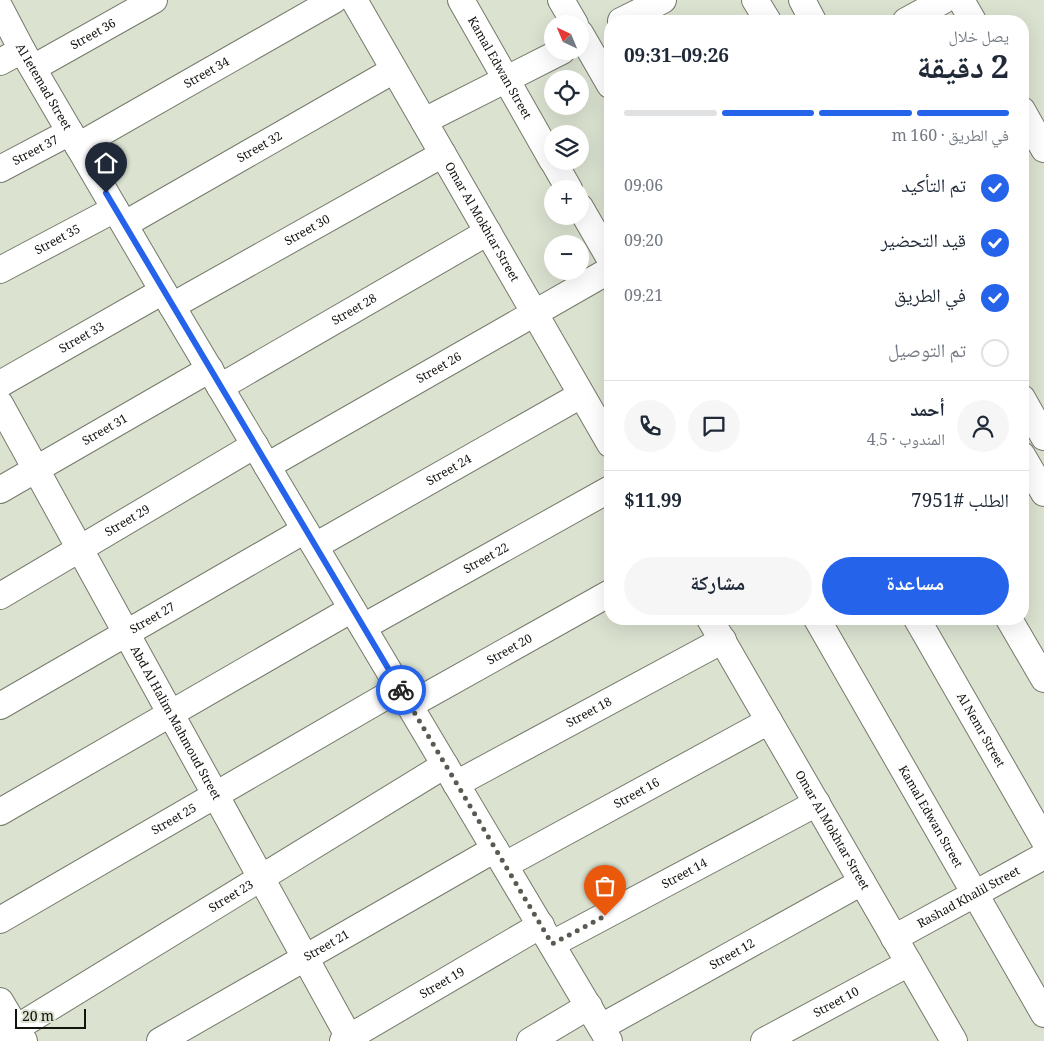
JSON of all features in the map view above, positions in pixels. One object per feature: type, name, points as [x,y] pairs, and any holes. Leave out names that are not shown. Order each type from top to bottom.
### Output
[{"type":"street","points":[[0,8],[13,0]]},
{"type":"street","name":"Street 36","points":[[18,60],[154,0]]},
{"type":"street","name":"Street 34","points":[[74,139],[334,0]]},
{"type":"street","name":"Omar Al Mokhtar Street","points":[[354,0],[604,434]]},
{"type":"street","name":"Kamal Edwan Street","points":[[461,0],[544,144]]},
{"type":"street","points":[[561,0],[567,15]]},
{"type":"street","points":[[755,0],[764,15]]},
{"type":"street","points":[[802,0],[810,15]]},
{"type":"street","points":[[917,15],[944,0]]},
{"type":"street","points":[[961,0],[970,15]]},
{"type":"street","points":[[636,15],[659,6]]},
{"type":"street","name":"Al Ietemad Street","points":[[0,8],[18,60],[74,139],[600,1025]]},
{"type":"street","points":[[589,34],[604,29]]},
{"type":"street","points":[[589,56],[604,77]]},
{"type":"street","points":[[424,121],[506,79],[544,57]]},
{"type":"street","name":"Street 32","points":[[120,216],[394,70]]},
{"type":"street","points":[[1029,122],[1044,148]]},
{"type":"street","name":"Street 37","points":[[0,169],[74,139]]},
{"type":"street","name":"Street 30","points":[[168,298],[443,154]]},
{"type":"street","name":"Street 35","points":[[0,270],[120,216]]},
{"type":"street","points":[[589,223],[604,249]]},
{"type":"street","name":"Street 28","points":[[215,378],[488,232]]},
{"type":"street","name":"Street 26","points":[[261,455],[604,273]]},
{"type":"street","name":"Street 33","points":[[0,384],[168,298]]},
{"type":"street","name":"Street 31","points":[[0,490],[36,469],[215,378]]},
{"type":"street","name":"Street 24","points":[[310,538],[582,395]]},
{"type":"street","name":"Abd Al Halim Mahmoud Street","points":[[0,404],[261,877],[348,1040]]},
{"type":"street","points":[[1029,410],[1044,437]]},
{"type":"street","name":"Street 29","points":[[0,596],[80,549],[261,455]]},
{"type":"street","points":[[1029,467],[1044,493]]},
{"type":"street","name":"Street 22","points":[[0,812],[171,714],[604,492]]},
{"type":"street","name":"Street 27","points":[[0,706],[126,633],[310,538]]},
{"type":"street","name":"Street 20","points":[[404,697],[604,596]]},
{"type":"street","name":"Kamal Edwan Street","points":[[820,625],[1044,1014]]},
{"type":"street","name":"Al Nemr Street","points":[[920,625],[1044,840]]},
{"type":"street","points":[[1012,625],[1044,679]]},
{"type":"street","name":"Omar Al Mokhtar Street","points":[[717,629],[954,1041]]},
{"type":"street","name":"Street 18","points":[[451,775],[717,629]]},
{"type":"street","name":"Street 25","points":[[0,920],[215,795],[404,697]]},
{"type":"street","name":"Street 16","points":[[500,857],[769,721]]},
{"type":"street","name":"Street 23","points":[[13,1036],[261,877],[451,775]]},
{"type":"street","name":"Street 14","points":[[546,934],[816,803]]},
{"type":"street","name":"Rashad Khalil Street","points":[[894,938],[1044,856]]},
{"type":"street","name":"Street 21","points":[[160,1041],[305,958],[500,857]]},
{"type":"street","name":"Street 12","points":[[530,1041],[600,1025],[862,882]]},
{"type":"street","name":"Street 19","points":[[348,1040],[546,934]]},
{"type":"street","name":"Street 10","points":[[764,1041],[909,963]]},
{"type":"street","points":[[0,1001],[13,1036]]},
{"type":"way so far","points":[[401,690],[552,944],[605,916]]},
{"type":"route","points":[[106,193],[401,690]]}]
